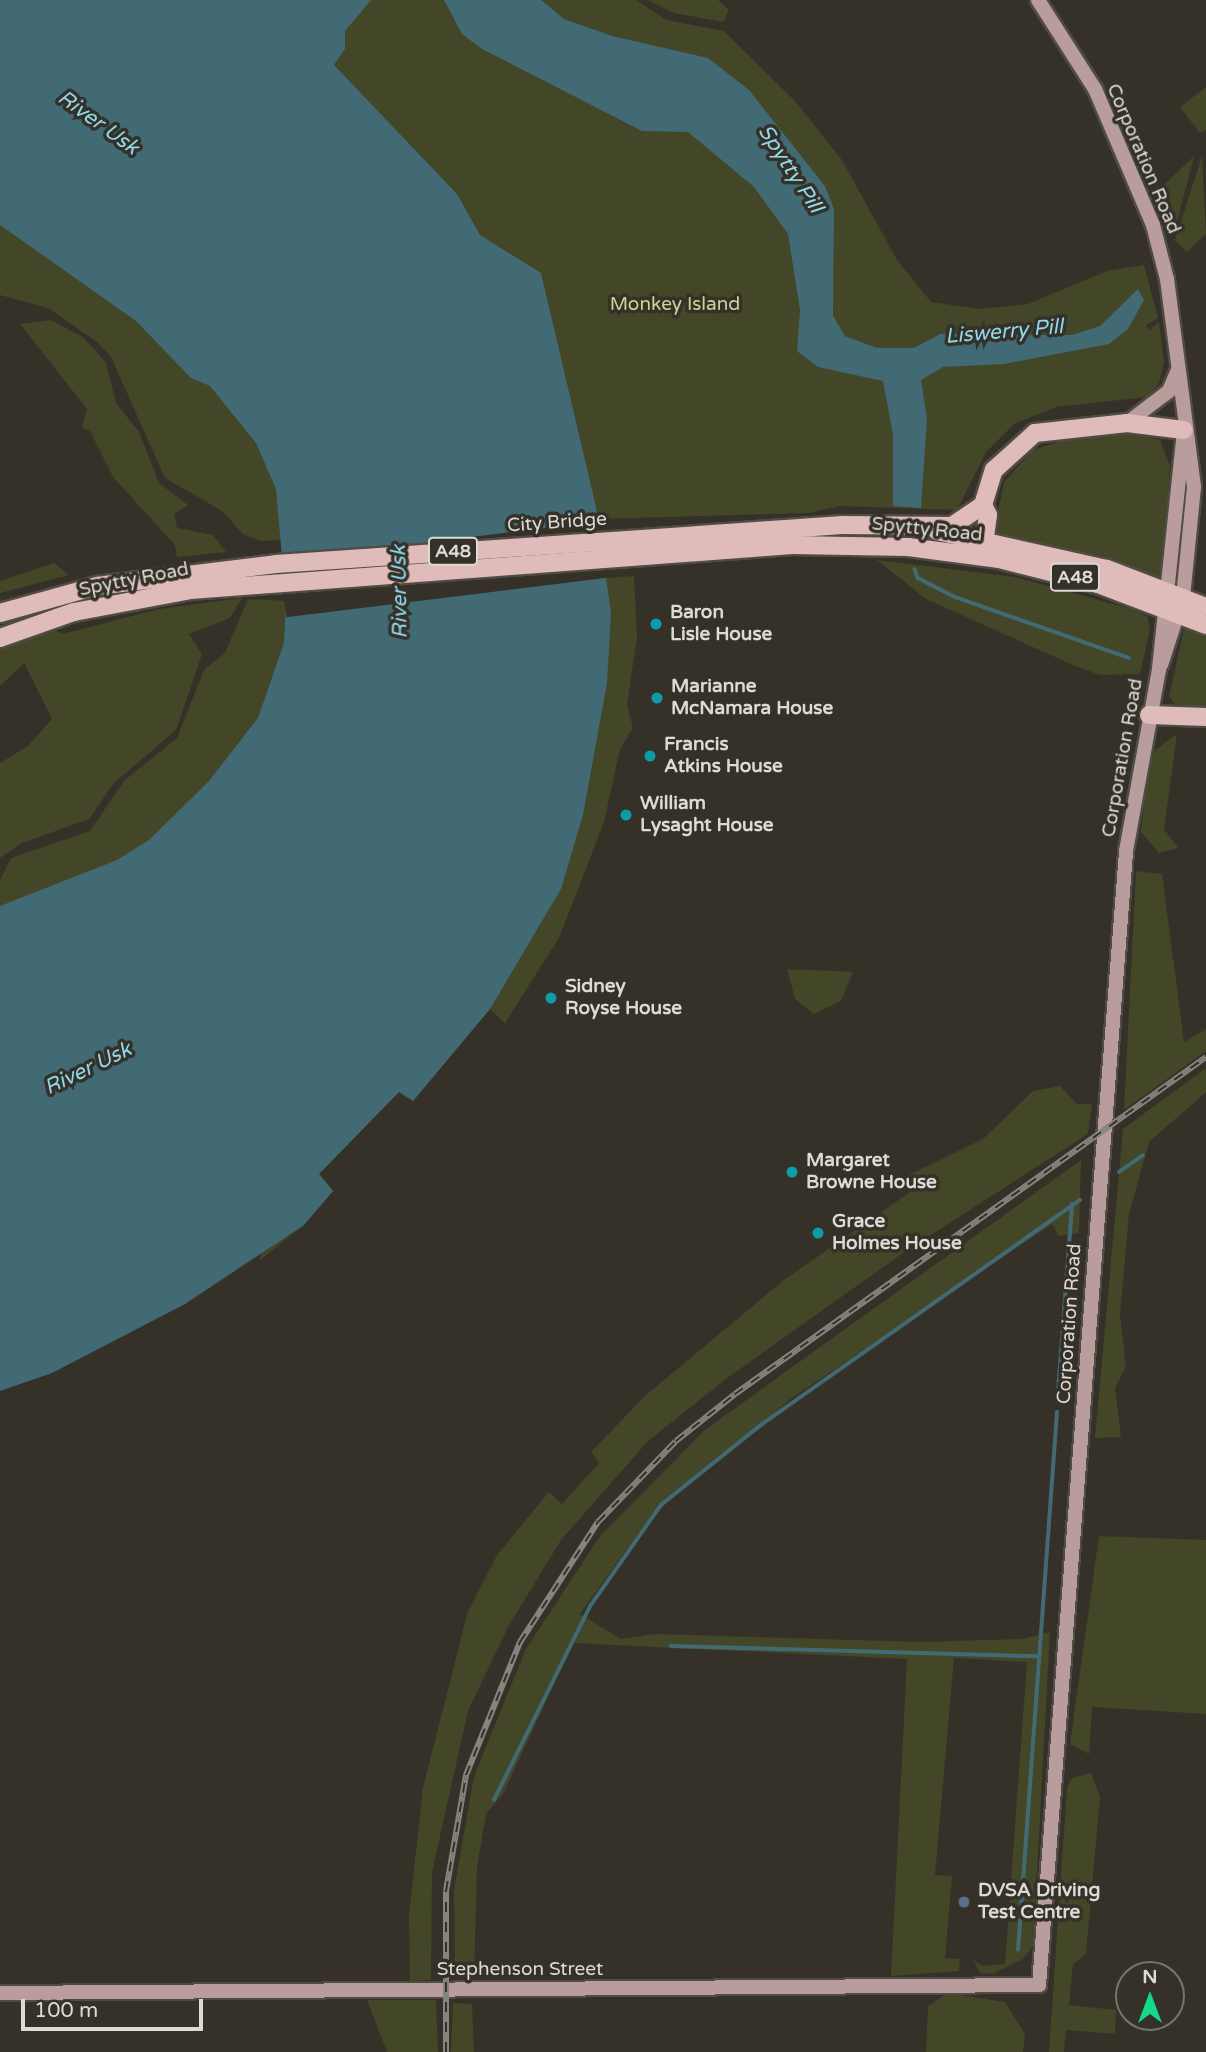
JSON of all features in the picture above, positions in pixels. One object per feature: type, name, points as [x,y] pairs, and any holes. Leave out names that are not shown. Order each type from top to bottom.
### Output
[{"type":"main road","points":[[984,548],[983,505],[994,470],[1035,433],[1127,423],[1184,430]]},
{"type":"main road","name":"A48","points":[[791,538],[843,525],[930,529],[966,521],[983,505]]},
{"type":"main road","name":"A48","points":[[930,529],[984,548]]},
{"type":"main road","name":"Spytty Road","points":[[632,547],[791,538],[908,547],[1041,551],[1174,602],[1206,625]]},
{"type":"main road","name":"City Bridge","points":[[277,573],[632,547]]},
{"type":"main road","name":"Spytty Road","points":[[984,548],[1098,584],[1206,607]]},
{"type":"main road","name":"Spytty Road","points":[[0,613],[149,577],[277,573]]},
{"type":"main road","name":"Spytty Road","points":[[0,638],[151,596],[277,573]]},
{"type":"main road","points":[[1149,715],[1206,717]]},
{"type":"street","name":"Corporation Road","points":[[1038,0],[1095,89],[1160,249],[1180,365],[1184,430],[1174,602],[1149,715],[1126,851],[1039,1985]]},
{"type":"street","points":[[1127,423],[1169,391],[1180,365]]},
{"type":"street","name":"Stephenson Street","points":[[0,1993],[1039,1985]]},
{"type":"green space","name":"Monkey Island","points":[[288,0],[636,0],[667,20],[724,31],[795,101],[842,160],[897,260],[931,302],[981,309],[1028,304],[1107,271],[1144,265],[1158,318],[1146,325],[1149,330],[1159,322],[1164,361],[1159,383],[1147,397],[1056,407],[1014,424],[986,452],[957,510],[840,506],[809,513],[598,519],[606,578],[634,576],[637,637],[627,705],[633,728],[620,749],[604,822],[559,938],[505,1023],[490,1009],[413,1101],[399,1092],[319,1174],[333,1191],[304,1225],[260,1260],[306,1065]]},
{"type":"green space","points":[[647,0],[718,0],[729,10],[723,22],[674,13]]},
{"type":"green space","points":[[1206,87],[1206,130],[1200,133],[1180,107]]},
{"type":"green space","points":[[0,151],[266,371],[300,736],[0,986],[0,880],[11,858],[90,831],[124,781],[177,738],[204,670],[225,653],[248,599],[286,601],[281,540],[260,541],[243,534],[222,511],[165,478],[111,357],[97,342],[48,308],[0,295]]},
{"type":"green space","points":[[1194,156],[1175,230],[1172,232],[1159,190]]},
{"type":"green space","points":[[1202,156],[1206,234],[1187,252],[1175,240]]},
{"type":"green space","points":[[51,320],[84,338],[106,363],[116,403],[139,432],[159,483],[188,505],[174,514],[177,528],[213,535],[226,552],[177,557],[175,545],[113,477],[90,431],[82,428],[87,409],[20,324]]},
{"type":"green space","points":[[1134,434],[1160,440],[1170,466],[1162,579],[994,532],[1004,482],[1033,450],[1067,439]]},
{"type":"green space","points":[[877,560],[1015,577],[1131,609],[1148,617],[1150,629],[1140,674],[1100,675],[1073,665],[926,599]]},
{"type":"green space","points":[[54,563],[69,575],[0,593],[0,581]]},
{"type":"green space","points":[[242,598],[230,618],[189,634],[202,654],[176,730],[114,783],[89,819],[22,843],[0,858],[0,763],[28,746],[52,719],[24,663],[0,686],[0,648],[52,629],[63,634],[159,609]]},
{"type":"green space","points":[[1184,629],[1206,632],[1206,710],[1180,710],[1169,697]]},
{"type":"green space","points":[[1177,734],[1164,829],[1178,848],[1159,853],[1141,832],[1147,776],[1155,750]]},
{"type":"green space","points":[[1136,871],[1162,874],[1184,1042],[1206,1029],[1206,1051],[1124,1110]]},
{"type":"green space","points":[[787,969],[853,972],[841,1001],[814,1014],[795,999]]},
{"type":"green space","points":[[1206,1068],[1206,1092],[1149,1142],[1129,1214],[1120,1315],[1126,1367],[1115,1388],[1121,1437],[1095,1438],[1123,1129]]},
{"type":"green space","points":[[1060,1086],[1077,1104],[1092,1104],[1088,1134],[903,1253],[726,1379],[648,1441],[561,1540],[508,1627],[468,1711],[432,1872],[431,1980],[410,1981],[409,1916],[423,1788],[467,1614],[497,1555],[549,1492],[562,1504],[599,1463],[591,1452],[645,1396],[784,1280],[913,1190],[907,1176],[983,1139],[1033,1091]]},
{"type":"green space","points":[[1081,1160],[1079,1233],[1059,1236],[1052,1224],[792,1398],[651,1516],[580,1614],[621,1639],[654,1634],[922,1642],[1022,1639],[1050,1632],[1033,1946],[1023,1959],[992,1974],[980,1973],[973,1960],[983,1966],[1005,1964],[1027,1662],[954,1658],[935,1875],[952,1876],[945,1958],[960,1959],[959,1971],[891,1976],[907,1659],[573,1643],[503,1794],[486,1814],[477,1867],[474,1979],[455,1978],[454,1890],[474,1776],[526,1649],[600,1536],[706,1429]]},
{"type":"green space","points":[[1099,1536],[1206,1540],[1206,1714],[1092,1707],[1089,1754],[1070,1744]]},
{"type":"green space","points":[[1091,1773],[1100,1797],[1086,1954],[1073,1964],[1069,2005],[1115,2010],[1115,2034],[1066,2030],[1064,2052],[1049,2052],[1067,1787],[1072,1778]]},
{"type":"green space","points":[[947,1993],[1005,2002],[1025,2034],[1023,2052],[926,2052],[928,2006]]},
{"type":"green space","points":[[367,2000],[436,2000],[438,2052],[387,2052]]},
{"type":"green space","points":[[453,2003],[472,2004],[474,2052],[451,2052]]},
{"type":"water","name":"River Usk","points":[[0,0],[371,0],[345,31],[345,49],[334,65],[457,194],[480,235],[541,273],[596,507],[611,613],[607,683],[583,815],[561,889],[490,1009],[413,1101],[399,1092],[319,1174],[333,1191],[304,1225],[185,1304],[52,1373],[0,1391],[0,906],[117,860],[149,840],[209,781],[258,718],[284,643],[286,602],[276,489],[256,443],[210,386],[191,378],[136,321],[0,225]]},
{"type":"water","name":"Spytty Pill","points":[[444,0],[541,0],[564,19],[612,36],[708,58],[749,90],[825,186],[834,209],[833,316],[845,336],[877,348],[914,348],[940,334],[1072,335],[1100,326],[1138,289],[1144,300],[1128,329],[1109,344],[1004,364],[943,367],[921,380],[927,418],[921,508],[893,506],[893,435],[883,381],[818,367],[797,351],[800,310],[788,234],[754,187],[688,132],[642,131],[482,49],[462,34]]},
{"type":"pier","points":[[602,521],[609,578],[286,617],[279,561]]},
{"type":"waterway","points":[[915,569],[918,578],[955,597],[1129,658]]},
{"type":"waterway","points":[[1119,1172],[1143,1155]]},
{"type":"waterway","points":[[494,1800],[591,1605],[661,1505],[761,1425],[1080,1200]]},
{"type":"waterway","points":[[1058,1392],[1072,1205]]},
{"type":"waterway","points":[[1018,1950],[1057,1412]]},
{"type":"waterway","points":[[671,1646],[1039,1656]]},
{"type":"railway","points":[[446,2052],[446,1891],[466,1775],[520,1642],[598,1522],[676,1441],[735,1394],[1206,1057]]},
{"type":"place","name":"Baron Lisle House","points":[[656,624]]},
{"type":"place","name":"Marianne McNamara House","points":[[657,698]]},
{"type":"place","name":"Francis Atkins House","points":[[650,756]]},
{"type":"place","name":"William Lysaght House","points":[[626,815]]},
{"type":"place","name":"Sidney Royse House","points":[[551,998]]},
{"type":"place","name":"Margaret Browne House","points":[[792,1172]]},
{"type":"place","name":"Grace Holmes House","points":[[818,1233]]},
{"type":"place","name":"DVSA Driving Test Centre","points":[[964,1902]]},
{"type":"water label","name":"Liswerry Pill","points":[[1004,332]]}]
